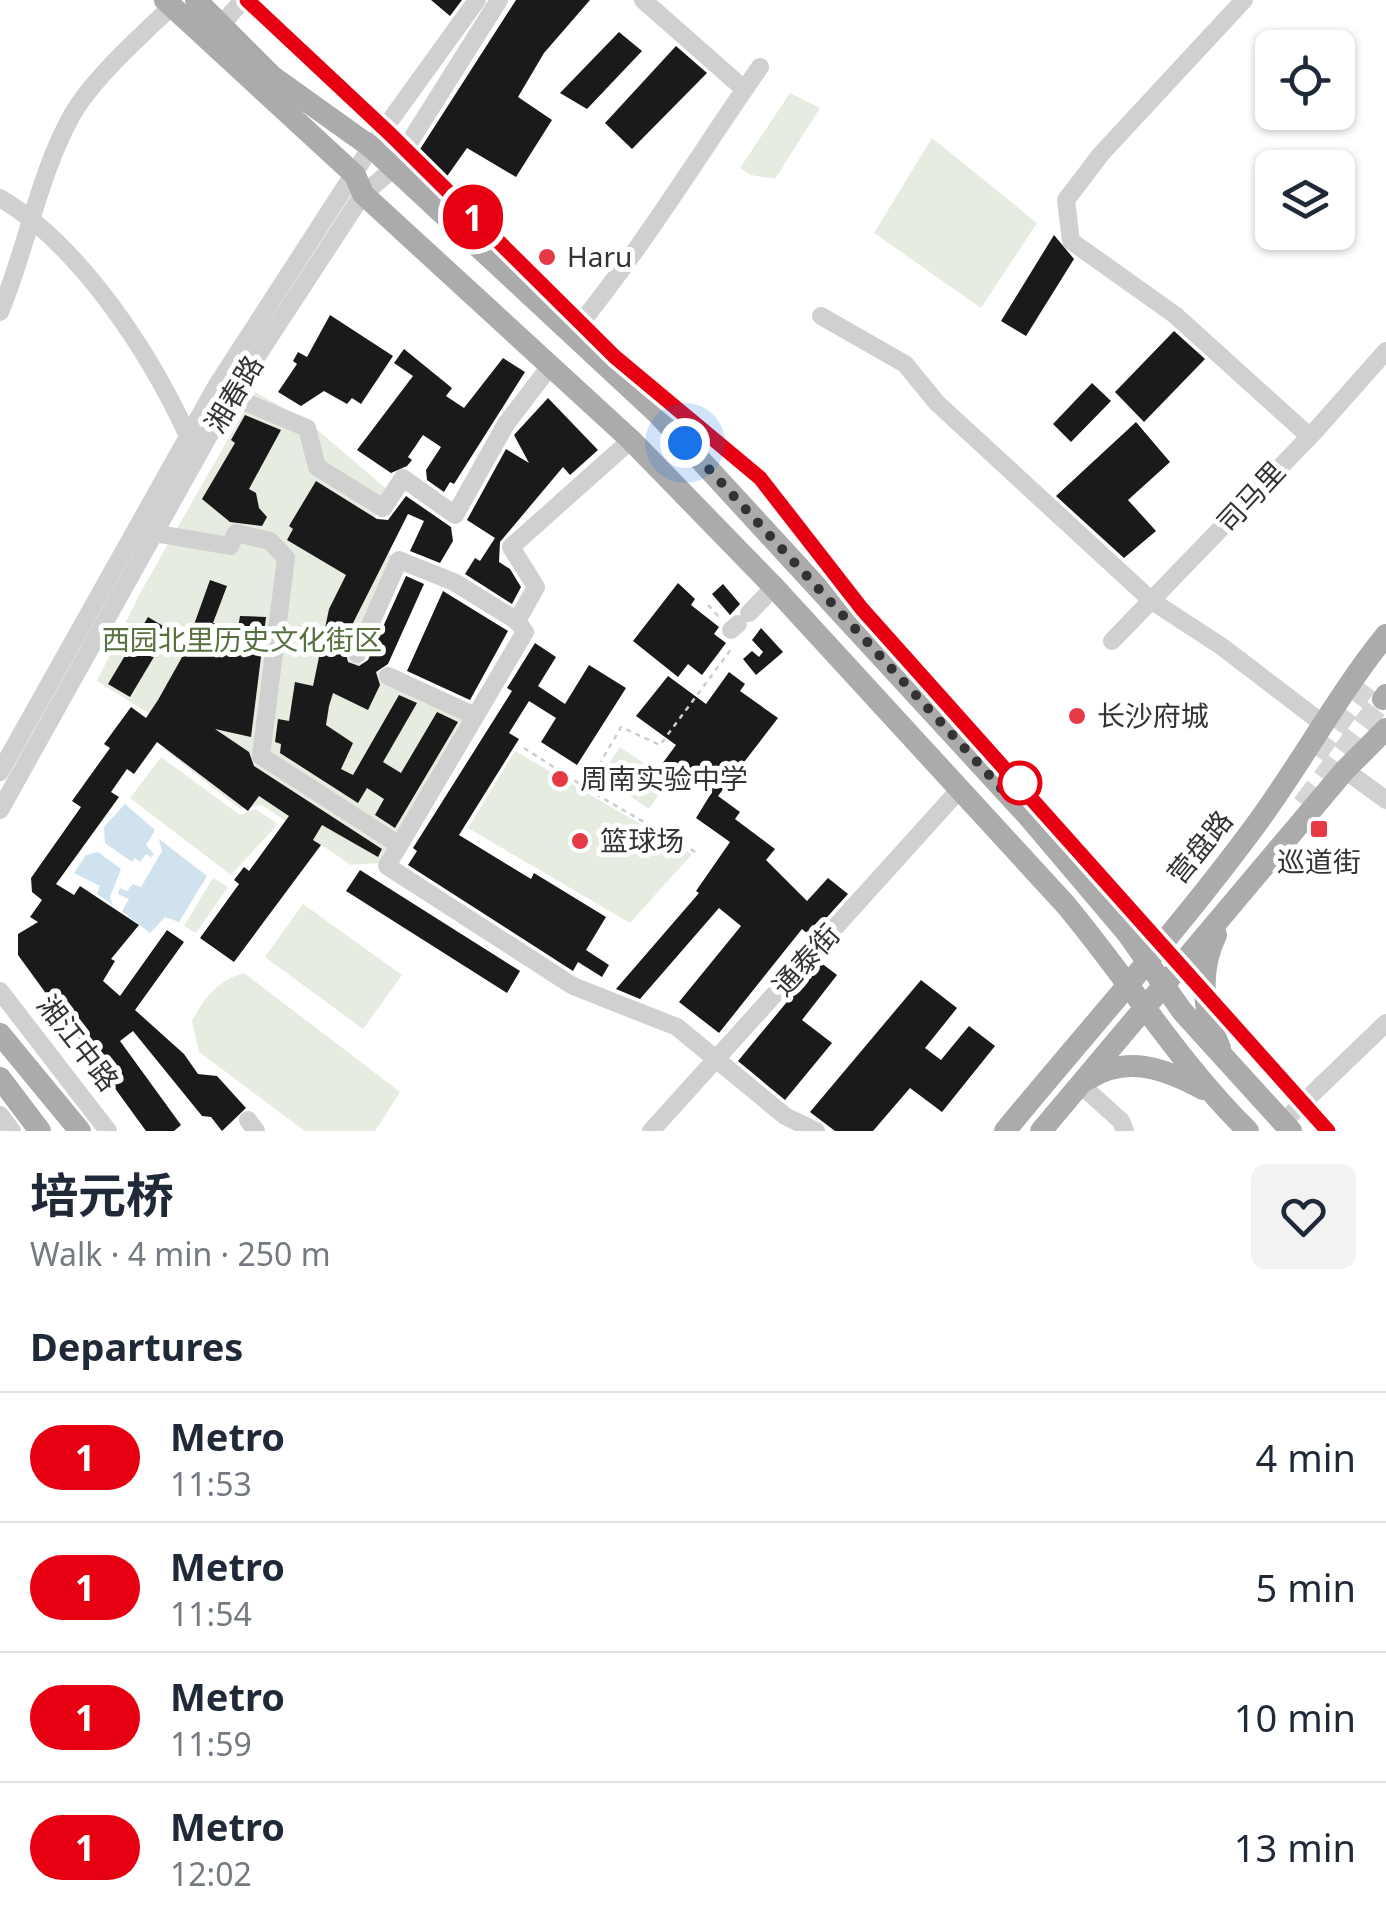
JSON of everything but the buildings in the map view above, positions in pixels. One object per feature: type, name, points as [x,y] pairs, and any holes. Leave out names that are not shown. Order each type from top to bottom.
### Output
[{"type":"main road","points":[[196,0],[273,78],[371,147],[659,415],[1027,815],[1228,1065],[1286,1127]]},
{"type":"main road","points":[[168,3],[631,440],[774,587],[1066,904],[1211,1093],[1248,1131]]},
{"type":"main road","name":"营盘路","points":[[1005,1131],[1248,836],[1386,635]]},
{"type":"main road","points":[[1378,693],[1386,660]]},
{"type":"main road","points":[[1041,1131],[1345,770],[1386,728]]},
{"type":"main road","points":[[1228,1065],[1209,1014],[1203,972],[1214,939],[1232,906]]},
{"type":"main road","name":"湘江中路","points":[[0,1034],[78,1127]]},
{"type":"main road","points":[[1080,1084],[1108,1068],[1136,1065],[1168,1072],[1211,1093]]},
{"type":"main road","points":[[0,1078],[40,1131]]},
{"type":"street","points":[[221,25],[244,0]]},
{"type":"street","name":"湘春路","points":[[0,810],[230,396],[359,184],[371,147],[476,0]]},
{"type":"street","name":"湘春路","points":[[0,772],[188,436],[359,184],[392,170],[499,0]]},
{"type":"street","points":[[642,0],[744,90]]},
{"type":"street","points":[[1244,0],[1101,154],[1066,200],[1071,241],[1174,315],[1309,436]]},
{"type":"street","points":[[0,312],[24,256],[33,218],[74,112],[168,3]]},
{"type":"street","points":[[572,334],[623,272],[760,66]]},
{"type":"street","points":[[0,198],[33,218],[113,310],[162,380],[188,436]]},
{"type":"street","points":[[821,316],[905,364],[938,403],[1152,601],[1221,646],[1322,723]]},
{"type":"street","name":"司马里","points":[[1112,641],[1386,351]]},
{"type":"street","points":[[230,396],[307,428],[317,467],[383,508],[403,478],[455,515],[506,424],[551,365]]},
{"type":"street","points":[[517,621],[536,586],[511,547],[631,440]]},
{"type":"street","points":[[154,533],[230,546],[236,533],[270,542],[286,558],[261,756],[399,846]]},
{"type":"street","points":[[357,654],[399,560],[454,582],[517,621],[525,632],[386,866],[573,986],[677,1027],[785,1116],[816,1131]]},
{"type":"street","points":[[739,622],[774,587]]},
{"type":"street","points":[[388,676],[475,716]]},
{"type":"street","points":[[1345,770],[1386,800]]},
{"type":"street","name":"通泰街","points":[[651,1131],[960,788]]},
{"type":"street","name":"湘江中路","points":[[0,991],[108,1131]]},
{"type":"street","points":[[1286,1127],[1386,1023]]},
{"type":"street","points":[[1080,1084],[1121,1120],[1125,1131]]},
{"type":"street","points":[[0,1115],[12,1131]]},
{"type":"path","points":[[586,788],[621,727],[660,745],[739,639],[739,622],[708,605]]},
{"type":"path","points":[[524,748],[697,853]]},
{"type":"green space","points":[[790,93],[820,108],[775,179],[751,175],[740,168]]},
{"type":"green space","points":[[932,138],[1037,223],[981,308],[874,233]]},
{"type":"green space","name":"西园北里历史文化街区","points":[[255,392],[307,421],[389,491],[365,536],[392,556],[360,625],[353,659],[469,715],[380,863],[351,865],[262,805],[240,809],[164,749],[174,729],[97,681],[139,595]]},
{"type":"green space","points":[[620,747],[669,780],[649,809],[600,776]]},
{"type":"green space","name":"篮球场","points":[[515,751],[692,854],[630,923],[468,828]]},
{"type":"green space","points":[[161,757],[240,815],[255,809],[278,824],[231,875],[130,798]]},
{"type":"green space","points":[[213,878],[228,887],[196,933],[184,926]]},
{"type":"green space","points":[[303,904],[402,975],[363,1029],[265,957]]},
{"type":"green space","points":[[244,973],[400,1092],[375,1131],[305,1131],[199,1052],[192,1021],[197,1012],[219,985]]},
{"type":"water","points":[[125,804],[155,830],[146,845],[154,854],[146,854],[140,862],[135,858],[132,862],[105,843],[104,827]]},
{"type":"water","points":[[159,839],[207,876],[179,922],[165,917],[150,933],[122,911],[129,899],[118,894],[120,888],[127,891],[133,884],[141,887],[162,851]]},
{"type":"water","points":[[98,852],[121,869],[110,897],[113,905],[97,894],[100,886],[74,873],[86,855]]},
{"type":"tunnel","points":[[1315,755],[1366,685]]},
{"type":"tunnel","points":[[1303,805],[1383,699]]},
{"type":"metro line","name":"1","points":[[247,0],[390,134],[615,357],[760,478],[862,609],[1328,1131]]},
{"type":"place","name":"Haru","points":[[547,257]]},
{"type":"place","name":"长沙府城","points":[[1077,716]]},
{"type":"place","name":"周南实验中学","points":[[560,779]]},
{"type":"place","name":"巡道街","points":[[1319,829]]},
{"type":"place","name":"篮球场","points":[[580,841]]},
{"type":"route","points":[[685,443],[1011,799],[1020,783]]}]
